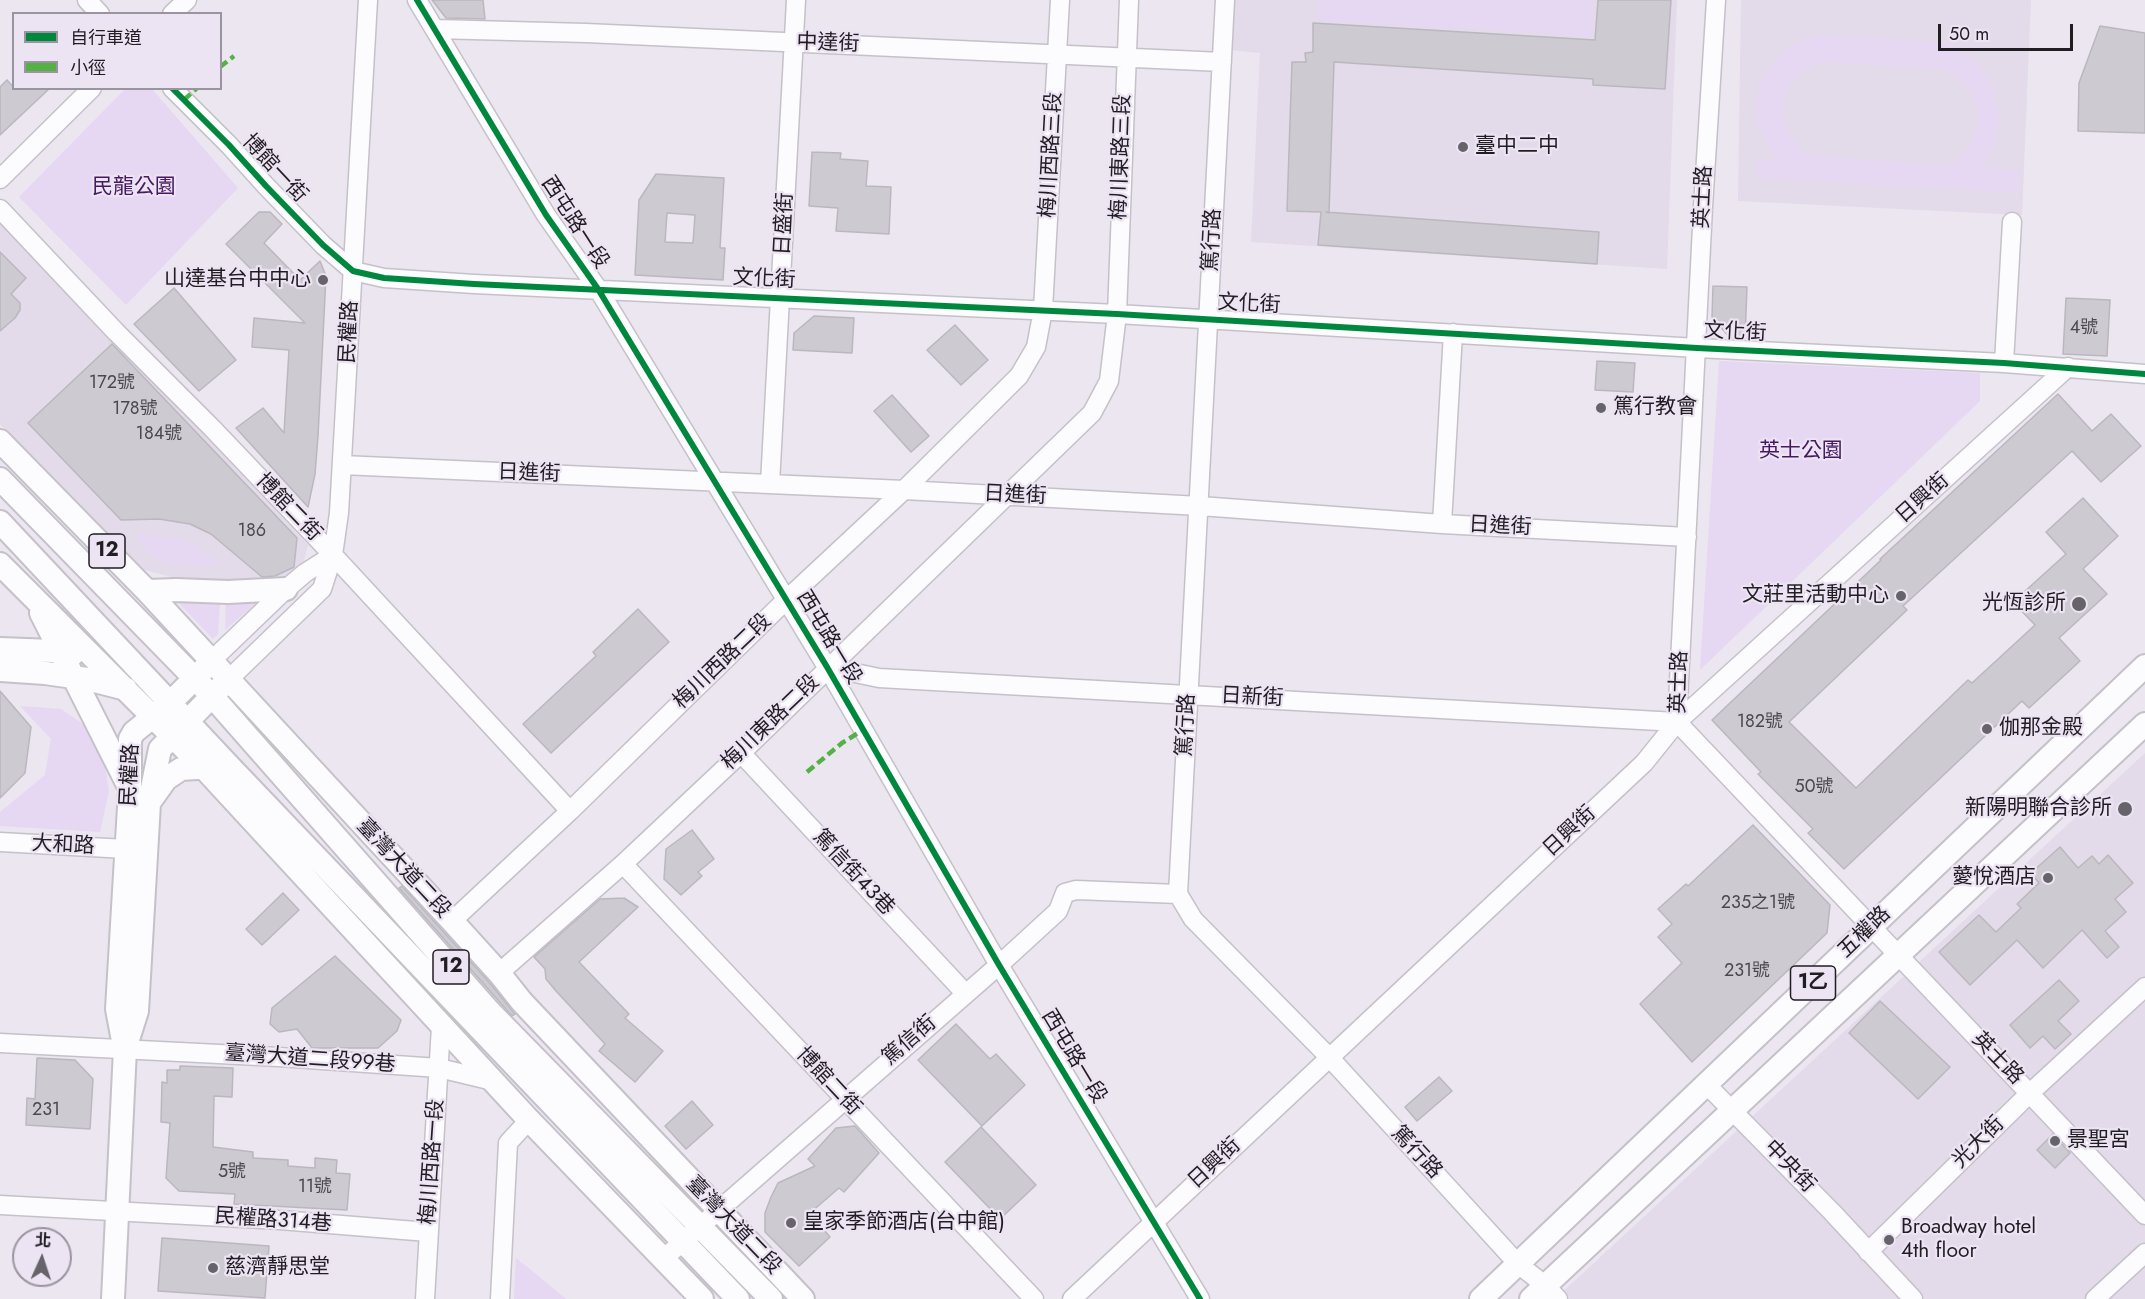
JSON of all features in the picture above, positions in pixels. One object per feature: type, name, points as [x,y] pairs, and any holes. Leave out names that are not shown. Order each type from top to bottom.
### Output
[{"type":"main road","name":"臺灣大道二段","points":[[0,441],[212,661],[220,688],[490,1012],[771,1299]]},
{"type":"main road","name":"臺灣大道二段","points":[[0,479],[195,678],[220,688],[452,921],[522,1002],[802,1299]]},
{"type":"main road","name":"12","points":[[0,522],[136,667],[161,710],[180,729],[229,766],[738,1299]]},
{"type":"main road","name":"12","points":[[0,564],[126,690],[161,710]]},
{"type":"main road","points":[[147,591],[228,592],[286,589]]},
{"type":"main road","points":[[31,593],[130,790]]},
{"type":"main road","points":[[0,649],[61,653],[195,678]]},
{"type":"main road","name":"民權路","points":[[113,1299],[125,1049],[117,1009],[130,790],[130,739],[134,732],[161,710],[212,661]]},
{"type":"main road","name":"五權路","points":[[1481,1299],[2145,666]]},
{"type":"main road","points":[[0,670],[73,677],[126,690]]},
{"type":"main road","name":"民權路","points":[[125,1049],[137,1011],[149,803],[160,748],[220,688]]},
{"type":"main road","name":"五權路","points":[[1545,1295],[1733,1109],[2145,724]]},
{"type":"main road","points":[[180,729],[203,767],[441,1026],[702,1299]]},
{"type":"main road","points":[[149,803],[166,779],[181,769],[229,766]]},
{"type":"street","points":[[87,0],[98,12]]},
{"type":"street","points":[[174,12],[187,0]]},
{"type":"street","name":"民權路","points":[[220,688],[322,589],[333,555],[339,513],[368,0]]},
{"type":"street","name":"西屯路一段","points":[[417,0],[546,215],[598,289],[827,668],[999,965],[1200,1299]]},
{"type":"street","name":"日盛街","points":[[770,484],[782,297],[795,0]]},
{"type":"street","name":"梅川西路三段","points":[[1043,310],[1060,0]]},
{"type":"street","name":"梅川東路三段","points":[[1117,314],[1129,0]]},
{"type":"street","name":"篤行路","points":[[1225,0],[1178,894],[1192,919],[1330,1058],[1545,1295]]},
{"type":"street","name":"英士路","points":[[1716,0],[1703,207],[1677,722],[2145,1215]]},
{"type":"street","name":"中達街","points":[[435,28],[1222,62]]},
{"type":"street","points":[[0,179],[90,90]]},
{"type":"street","name":"博館一街","points":[[174,90],[323,245],[353,271]]},
{"type":"street","name":"博館二街","points":[[0,209],[333,555],[570,811]]},
{"type":"street","points":[[2004,363],[2012,222]]},
{"type":"street","name":"文化街","points":[[353,271],[393,279],[1117,314],[1697,348],[2004,363],[2145,374]]},
{"type":"street","name":"梅川西路二段","points":[[452,921],[570,811],[786,600],[904,490],[1019,376],[1036,347],[1043,310]]},
{"type":"street","name":"梅川東路二段","points":[[499,973],[622,864],[741,753],[1092,413],[1109,381],[1117,314]]},
{"type":"street","points":[[1442,524],[1453,333]]},
{"type":"street","name":"日興街","points":[[1072,1299],[1644,763],[1677,722],[2068,368]]},
{"type":"street","name":"日進街","points":[[342,465],[1007,495],[1200,506],[1442,524],[1687,537]]},
{"type":"street","name":"民權路","points":[[212,661],[286,589],[305,573],[333,555]]},
{"type":"street","name":"日新街","points":[[827,668],[879,678],[1677,722]]},
{"type":"street","name":"篤信街43巷","points":[[741,753],[965,993]]},
{"type":"street","name":"大和路","points":[[0,842],[126,849]]},
{"type":"street","name":"博館二街","points":[[622,864],[1034,1299]]},
{"type":"street","name":"篤信街","points":[[663,1259],[999,965],[1058,911],[1065,893],[1076,890],[1178,894]]},
{"type":"street","name":"光大街","points":[[1868,1252],[2030,1093],[2145,987]]},
{"type":"street","name":"梅川西路一段","points":[[425,1299],[441,1026]]},
{"type":"street","name":"臺灣大道二段99巷","points":[[0,1043],[279,1057],[438,1068],[494,1081]]},
{"type":"street","name":"中央街","points":[[1706,1084],[1733,1109],[1913,1299]]},
{"type":"street","points":[[500,1299],[508,1143],[530,1120]]},
{"type":"street","name":"民權路314巷","points":[[0,1205],[280,1220],[428,1232]]},
{"type":"street","points":[[2095,1299],[2145,1253]]},
{"type":"shaded area","name":"臺中二中","points":[[1234,0],[1677,0],[1667,269],[1251,242],[1260,53],[1230,50]]},
{"type":"shaded area","points":[[1741,0],[2031,0],[2022,215],[1738,201]]},
{"type":"shaded area","points":[[0,220],[308,545],[302,568],[281,578],[255,585],[186,581],[134,567],[0,424]]},
{"type":"shaded area","points":[[2145,753],[2145,1299],[1555,1299]]},
{"type":"green space","points":[[1319,0],[1594,0],[1592,36],[1318,20]]},
{"type":"green space","points":[[1818,35],[1933,42],[1946,45],[1969,57],[1979,66],[1993,87],[1999,112],[1997,136],[1981,168],[2019,170],[2018,193],[1756,178],[1757,159],[1778,160],[1770,150],[1758,126],[1756,99],[1765,73],[1782,52],[1793,44]],"holes":[[[1823,62],[1942,69],[1953,74],[1970,90],[1978,112],[1978,124],[1971,145],[1957,161],[1948,166],[1814,156],[1804,151],[1790,136],[1783,116],[1785,95],[1796,77],[1813,65]]]},
{"type":"green space","name":"民龍公園","points":[[124,90],[153,90],[238,188],[126,305],[19,197]]},
{"type":"green space","name":"英士公園","points":[[1719,361],[1980,373],[1980,401],[1700,670]]},
{"type":"green space","points":[[137,534],[192,543],[220,564],[193,567],[162,561],[147,552]]},
{"type":"green space","points":[[172,596],[220,602],[218,634],[213,639]]},
{"type":"green space","points":[[262,598],[225,630],[226,602]]},
{"type":"green space","points":[[20,706],[61,709],[83,724],[96,743],[105,766],[109,791],[100,832],[0,826],[0,812],[45,775],[51,739]]},
{"type":"green space","points":[[516,1258],[536,1274],[566,1299],[514,1299]]},
{"type":"building","points":[[432,0],[483,0],[485,19],[446,18]]},
{"type":"building","points":[[1598,0],[1671,0],[1665,89],[1593,85],[1593,79],[1334,62],[1329,212],[1599,232],[1597,264],[1318,245],[1321,212],[1287,211],[1292,62],[1306,62],[1305,53],[1313,52],[1313,23],[1595,40]]},
{"type":"building","points":[[2100,26],[2145,33],[2145,133],[2078,131],[2079,83]]},
{"type":"building","points":[[7,80],[12,86],[12,90],[48,90],[0,135],[0,87]]},
{"type":"building","points":[[812,152],[841,153],[840,159],[868,161],[866,186],[891,187],[889,234],[836,231],[838,208],[809,206]]},
{"type":"building","points":[[656,174],[724,178],[720,248],[725,248],[723,280],[635,275],[639,200]],"holes":[[[667,213],[695,215],[693,243],[665,242]]]},
{"type":"building","points":[[259,212],[270,212],[282,224],[264,243],[300,280],[320,261],[326,276],[318,436],[315,474],[308,507],[236,428],[263,408],[284,433],[289,350],[252,347],[254,318],[305,323],[226,244]]},
{"type":"building","points":[[0,252],[26,278],[11,294],[20,303],[20,310],[15,318],[0,331]]},
{"type":"building","points":[[1713,286],[1747,287],[1745,338],[1730,338],[1712,317]]},
{"type":"building","points":[[174,288],[236,360],[199,391],[134,324]]},
{"type":"building","points":[[2066,298],[2110,300],[2107,356],[2063,354]]},
{"type":"building","points":[[814,316],[854,318],[852,353],[793,350],[794,333]]},
{"type":"building","points":[[955,325],[988,360],[961,385],[927,350]]},
{"type":"building","points":[[112,344],[297,538],[294,567],[275,576],[262,577],[211,534],[190,524],[159,519],[121,520],[28,423]]},
{"type":"building","name":"篤行教會","points":[[1597,361],[1635,363],[1633,392],[1595,390]]},
{"type":"building","points":[[2058,394],[2092,431],[2111,414],[2141,446],[2101,482],[2072,451],[1903,606],[1907,610],[1789,722],[1856,788],[1968,680],[1972,683],[2035,625],[2013,602],[2066,554],[2046,532],[2083,498],[2118,536],[2083,569],[2107,594],[2059,638],[2080,661],[2029,708],[2022,701],[1844,869],[1808,833],[1813,829],[1758,774],[1761,772],[1712,720],[1880,559]]},
{"type":"building","points":[[892,395],[929,436],[911,452],[874,411]]},
{"type":"building","points":[[638,609],[669,642],[551,753],[523,724],[596,656],[593,652]]},
{"type":"building","points":[[0,691],[31,727],[25,773],[0,798]]},
{"type":"building","points":[[1753,825],[1830,905],[1827,933],[1692,1062],[1640,1004],[1682,963],[1658,937],[1672,924],[1658,909],[1686,884],[1688,886]]},
{"type":"building","points":[[692,830],[714,859],[698,872],[702,876],[681,895],[664,879],[666,849]]},
{"type":"building","points":[[2060,847],[2078,868],[2092,856],[2099,864],[2108,855],[2133,883],[2115,899],[2126,912],[2105,931],[2119,947],[2107,958],[2082,930],[2043,968],[2017,940],[1970,985],[1939,952],[1979,915],[1996,932],[2021,908],[2017,904],[2039,883],[2031,873]]},
{"type":"building","points":[[402,886],[515,1014],[512,1016],[399,888]]},
{"type":"building","points":[[283,893],[299,910],[262,945],[246,929]]},
{"type":"building","points":[[624,898],[638,907],[579,962],[629,1014],[625,1018],[663,1051],[635,1082],[599,1051],[605,1044],[546,979],[545,969],[534,957],[600,899]]},
{"type":"building","points":[[335,956],[401,1020],[397,1031],[378,1048],[312,1048],[297,1029],[279,1032],[270,1024],[272,1008]]},
{"type":"building","points":[[2059,980],[2079,1001],[2058,1021],[2071,1034],[2055,1049],[2043,1036],[2030,1048],[2010,1025]]},
{"type":"building","points":[[1880,1001],[1950,1067],[1918,1099],[1849,1033]]},
{"type":"building","points":[[956,1024],[990,1059],[996,1054],[1025,1085],[982,1126],[918,1060]]},
{"type":"building","points":[[37,1058],[75,1060],[93,1079],[90,1129],[26,1125],[27,1098],[35,1099]]},
{"type":"building","points":[[180,1066],[233,1068],[232,1097],[214,1096],[213,1147],[253,1152],[253,1158],[288,1160],[288,1166],[315,1168],[315,1158],[337,1160],[336,1173],[350,1174],[347,1210],[234,1204],[235,1194],[179,1191],[166,1178],[170,1123],[161,1122],[162,1082],[167,1083],[167,1070],[180,1070]]},
{"type":"building","points":[[1439,1077],[1452,1091],[1417,1121],[1405,1107]]},
{"type":"building","points":[[692,1101],[713,1125],[686,1149],[665,1126]]},
{"type":"building","points":[[855,1126],[879,1153],[844,1192],[839,1188],[810,1213],[830,1237],[799,1266],[765,1232],[765,1213],[771,1197],[778,1183],[815,1166],[808,1159],[836,1128]]},
{"type":"building","points":[[981,1127],[1036,1185],[1000,1219],[945,1162]]},
{"type":"building","name":"景聖宮","points":[[2053,1134],[2070,1153],[2055,1168],[2037,1150]]},
{"type":"building","name":"慈濟靜思堂","points":[[162,1238],[269,1246],[265,1298],[158,1291]]},
{"type":"marked path","points":[[222,65],[234,56]]},
{"type":"marked path","points":[[184,100],[195,90]]},
{"type":"marked path","points":[[807,772],[842,743],[863,730]]},
{"type":"cycle path","points":[[417,0],[546,215],[598,289],[827,667],[999,965],[1200,1299]]},
{"type":"cycle path","points":[[174,90],[323,245],[353,271],[384,278],[1117,314],[1697,348],[2004,363],[2145,374]]},
{"type":"place","name":"臺中二中","points":[[1463,147]]},
{"type":"place","name":"山達基台中中心","points":[[323,280]]},
{"type":"place","name":"篤行教會","points":[[1601,408]]},
{"type":"place","name":"文莊里活動中心","points":[[1901,596]]},
{"type":"place","name":"光恆診所","points":[[2079,604]]},
{"type":"place","name":"伽那金殿","points":[[1987,729]]},
{"type":"place","name":"新陽明聯合診所","points":[[2125,809]]},
{"type":"place","name":"薆悅酒店","points":[[2048,878]]},
{"type":"place","name":"景聖宮","points":[[2055,1141]]},
{"type":"place","name":"皇家季節酒店(台中館)","points":[[791,1223]]},
{"type":"place","name":"Broadway hotel 4th floor","points":[[1889,1240]]},
{"type":"place","name":"慈濟靜思堂","points":[[213,1268]]}]
